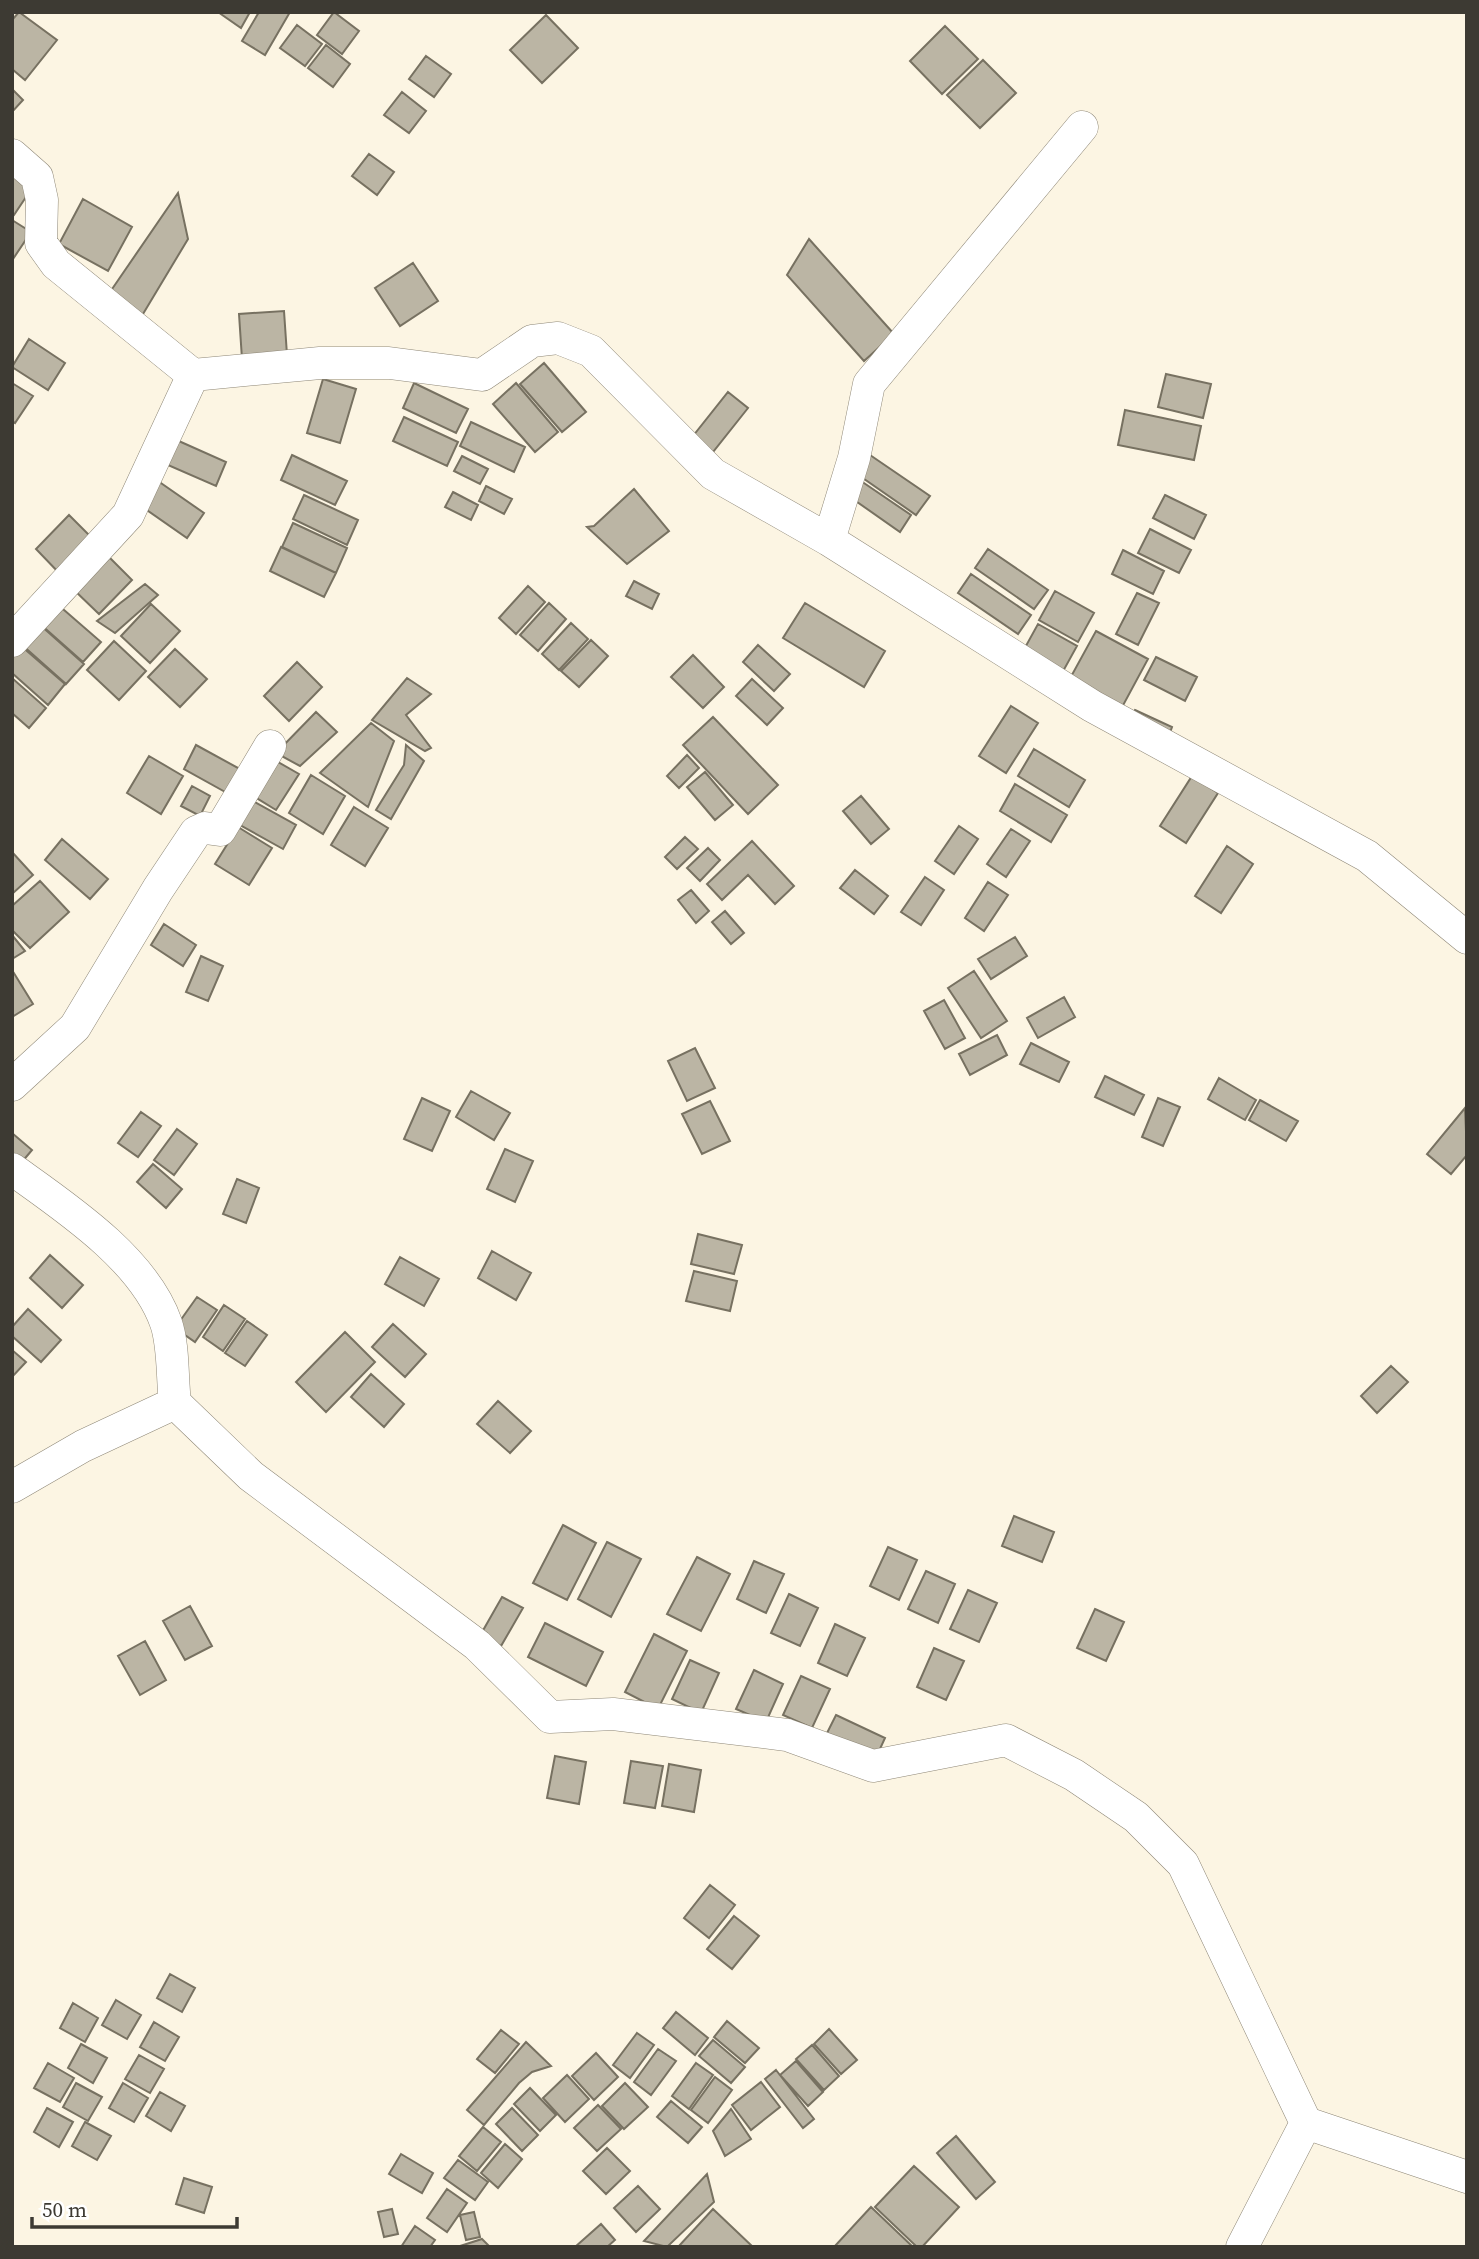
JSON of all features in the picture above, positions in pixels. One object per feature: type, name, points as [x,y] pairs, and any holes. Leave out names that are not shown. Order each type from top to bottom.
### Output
[{"type":"street","points":[[829,540],[854,458],[869,384],[1082,127]]},
{"type":"street","points":[[12,155],[37,177],[42,200],[41,243],[56,264],[193,375],[320,363],[389,363],[482,375],[532,341],[558,338],[591,351],[713,474],[829,540],[1092,706],[1367,856],[1467,938]]},
{"type":"street","points":[[12,641],[128,515],[193,375]]},
{"type":"street","points":[[12,1085],[75,1027],[158,889],[196,832],[205,828],[220,830],[270,747]]},
{"type":"street","points":[[12,1169],[57,1201],[127,1261],[151,1294],[166,1324],[175,1403],[251,1476],[477,1645],[550,1717],[613,1714],[787,1735],[873,1766],[1006,1740],[1074,1775],[1136,1817],[1183,1864],[1306,2123],[1467,2177]]},
{"type":"street","points":[[12,1488],[83,1446],[175,1403]]},
{"type":"street","points":[[1242,2247],[1306,2123]]},
{"type":"building","points":[[19,12],[57,40],[25,80],[12,69],[12,20]]},
{"type":"building","points":[[218,12],[250,12],[241,28]]},
{"type":"building","points":[[259,12],[290,12],[265,55],[242,41]]},
{"type":"building","points":[[334,12],[359,31],[342,54],[317,35]]},
{"type":"building","points":[[546,15],[578,48],[542,83],[510,50]]},
{"type":"building","points":[[297,25],[322,44],[305,66],[280,48]]},
{"type":"building","points":[[945,26],[978,59],[942,94],[910,61]]},
{"type":"building","points":[[326,45],[350,64],[333,87],[308,68]]},
{"type":"building","points":[[426,56],[451,74],[434,97],[409,79]]},
{"type":"building","points":[[983,60],[1016,93],[980,128],[947,95]]},
{"type":"building","points":[[12,89],[23,100],[12,112]]},
{"type":"building","points":[[402,92],[426,111],[409,133],[384,115]]},
{"type":"building","points":[[369,154],[394,172],[377,195],[352,176]]},
{"type":"building","points":[[12,175],[32,188],[14,215],[12,214]]},
{"type":"building","points":[[178,193],[188,239],[140,319],[110,292]]},
{"type":"building","points":[[83,199],[132,227],[108,271],[59,244]]},
{"type":"building","points":[[12,220],[31,232],[13,259],[12,259]]},
{"type":"building","points":[[809,239],[894,334],[864,361],[787,275]]},
{"type":"building","points":[[413,263],[438,301],[400,326],[375,288]]},
{"type":"building","points":[[284,311],[287,355],[242,359],[239,314]]},
{"type":"building","points":[[29,339],[65,363],[48,390],[12,367]]},
{"type":"building","points":[[544,363],[586,412],[562,432],[520,384]]},
{"type":"building","points":[[1166,374],[1211,384],[1203,418],[1158,407]]},
{"type":"building","points":[[323,379],[356,389],[340,443],[307,433]]},
{"type":"building","points":[[12,383],[33,396],[15,423],[12,421]]},
{"type":"building","points":[[414,383],[468,409],[456,433],[403,408]]},
{"type":"building","points":[[516,383],[558,432],[535,452],[493,404]]},
{"type":"building","points":[[728,392],[748,408],[709,457],[689,441]]},
{"type":"building","points":[[1125,410],[1201,426],[1194,460],[1118,445]]},
{"type":"building","points":[[404,417],[458,442],[447,466],[393,441]]},
{"type":"building","points":[[471,422],[525,447],[514,472],[460,446]]},
{"type":"building","points":[[172,438],[226,462],[216,486],[161,462]]},
{"type":"building","points":[[292,455],[347,481],[335,505],[281,480]]},
{"type":"building","points":[[870,455],[930,496],[916,515],[857,474]]},
{"type":"building","points":[[462,456],[488,469],[480,484],[454,471]]},
{"type":"building","points":[[158,481],[204,513],[187,538],[141,506]]},
{"type":"building","points":[[861,481],[911,515],[900,532],[850,497]]},
{"type":"building","points":[[486,486],[512,499],[504,514],[479,501]]},
{"type":"building","points":[[634,489],[669,531],[627,564],[587,527],[594,526]]},
{"type":"building","points":[[453,492],[478,505],[471,520],[445,507]]},
{"type":"building","points":[[304,495],[358,520],[347,545],[293,519]]},
{"type":"building","points":[[1165,495],[1206,515],[1194,539],[1153,518]]},
{"type":"building","points":[[69,515],[94,540],[61,575],[36,549]]},
{"type":"building","points":[[293,523],[347,548],[336,573],[282,547]]},
{"type":"building","points":[[1150,529],[1191,550],[1179,573],[1138,553]]},
{"type":"building","points":[[281,547],[336,573],[324,597],[270,571]]},
{"type":"building","points":[[988,549],[1048,590],[1034,609],[975,568]]},
{"type":"building","points":[[1123,550],[1164,571],[1153,594],[1112,574]]},
{"type":"building","points":[[107,555],[132,580],[99,614],[73,589]]},
{"type":"building","points":[[971,574],[1031,615],[1018,634],[958,593]]},
{"type":"building","points":[[634,581],[659,594],[652,609],[626,596]]},
{"type":"building","points":[[145,584],[158,595],[115,633],[97,621]]},
{"type":"building","points":[[528,586],[545,602],[516,634],[499,618]]},
{"type":"building","points":[[1055,591],[1094,613],[1078,642],[1039,620]]},
{"type":"building","points":[[1137,593],[1159,603],[1138,645],[1116,634]]},
{"type":"building","points":[[56,603],[101,642],[83,662],[39,623]]},
{"type":"building","points":[[549,603],[566,619],[538,651],[520,635]]},
{"type":"building","points":[[805,603],[885,651],[864,687],[783,638]]},
{"type":"building","points":[[151,604],[180,631],[150,663],[121,636]]},
{"type":"building","points":[[571,623],[588,639],[559,670],[542,654]]},
{"type":"building","points":[[39,624],[84,664],[66,684],[21,644]]},
{"type":"building","points":[[1038,624],[1077,646],[1061,675],[1022,653]]},
{"type":"building","points":[[1096,631],[1148,659],[1120,711],[1068,682]]},
{"type":"building","points":[[591,640],[608,656],[579,687],[561,671]]},
{"type":"building","points":[[114,641],[146,671],[119,700],[87,670]]},
{"type":"building","points":[[20,645],[65,684],[48,705],[12,673],[12,654]]},
{"type":"building","points":[[758,645],[790,674],[774,691],[743,662]]},
{"type":"building","points":[[175,649],[207,679],[180,707],[148,677]]},
{"type":"building","points":[[693,655],[724,687],[703,708],[671,677]]},
{"type":"building","points":[[1156,657],[1197,677],[1185,701],[1144,680]]},
{"type":"building","points":[[297,662],[322,687],[289,721],[264,696]]},
{"type":"building","points":[[12,678],[46,708],[29,728],[12,713]]},
{"type":"building","points":[[407,678],[431,694],[406,715],[431,748],[425,751],[372,720]]},
{"type":"building","points":[[752,679],[783,708],[767,725],[736,696]]},
{"type":"building","points":[[1011,706],[1038,723],[1006,773],[979,756]]},
{"type":"building","points":[[1135,710],[1172,727],[1167,741],[1128,724]]},
{"type":"building","points":[[316,712],[337,732],[300,766],[276,753]]},
{"type":"building","points":[[713,717],[778,785],[748,814],[683,745]]},
{"type":"building","points":[[371,723],[394,741],[368,807],[320,773]]},
{"type":"building","points":[[196,745],[249,774],[236,798],[184,769]]},
{"type":"building","points":[[406,745],[424,761],[391,819],[376,810],[404,765]]},
{"type":"building","points":[[1034,749],[1085,780],[1069,807],[1018,776]]},
{"type":"building","points":[[687,755],[699,768],[679,788],[667,776]]},
{"type":"building","points":[[149,756],[183,776],[161,814],[127,793]]},
{"type":"building","points":[[271,758],[299,774],[276,810],[250,794]]},
{"type":"building","points":[[705,772],[733,805],[715,820],[687,787]]},
{"type":"building","points":[[311,775],[345,796],[323,834],[289,813]]},
{"type":"building","points":[[1192,776],[1218,793],[1186,843],[1160,826]]},
{"type":"building","points":[[1015,784],[1067,815],[1051,842],[1000,811]]},
{"type":"building","points":[[192,786],[210,796],[200,816],[181,806]]},
{"type":"building","points":[[244,796],[296,825],[283,849],[231,820]]},
{"type":"building","points":[[861,796],[889,829],[871,844],[843,811]]},
{"type":"building","points":[[354,807],[388,828],[365,866],[331,845]]},
{"type":"building","points":[[959,826],[978,839],[954,874],[935,861]]},
{"type":"building","points":[[238,827],[272,848],[249,885],[215,864]]},
{"type":"building","points":[[1011,829],[1030,841],[1006,877],[987,864]]},
{"type":"building","points":[[685,837],[698,849],[677,869],[665,857]]},
{"type":"building","points":[[62,839],[108,879],[90,899],[45,860]]},
{"type":"building","points":[[752,841],[794,886],[775,904],[748,875],[722,900],[707,884]]},
{"type":"building","points":[[1227,846],[1253,864],[1221,913],[1195,896]]},
{"type":"building","points":[[708,848],[720,860],[700,881],[687,868]]},
{"type":"building","points":[[12,852],[33,875],[12,894]]},
{"type":"building","points":[[855,870],[888,896],[874,914],[840,888]]},
{"type":"building","points":[[925,877],[944,890],[921,925],[901,912]]},
{"type":"building","points":[[40,881],[69,912],[30,948],[12,930],[12,906]]},
{"type":"building","points":[[988,882],[1008,895],[984,931],[965,918]]},
{"type":"building","points":[[691,890],[709,911],[696,923],[678,900]]},
{"type":"building","points":[[725,911],[744,933],[731,944],[712,922]]},
{"type":"building","points":[[164,924],[196,945],[183,966],[151,945]]},
{"type":"building","points":[[12,935],[25,951],[12,959]]},
{"type":"building","points":[[1015,937],[1027,956],[991,979],[978,959]]},
{"type":"building","points":[[201,956],[223,966],[208,1001],[186,992]]},
{"type":"building","points":[[12,970],[33,1004],[12,1017]]},
{"type":"building","points":[[974,971],[1007,1021],[981,1038],[948,988]]},
{"type":"building","points":[[1064,997],[1075,1017],[1038,1038],[1027,1018]]},
{"type":"building","points":[[944,1000],[965,1038],[945,1049],[924,1011]]},
{"type":"building","points":[[997,1035],[1007,1055],[970,1075],[959,1054]]},
{"type":"building","points":[[1031,1043],[1069,1062],[1059,1082],[1020,1064]]},
{"type":"building","points":[[695,1048],[715,1088],[687,1101],[668,1061]]},
{"type":"building","points":[[1105,1076],[1144,1095],[1134,1115],[1095,1097]]},
{"type":"building","points":[[1219,1078],[1256,1100],[1245,1120],[1208,1099]]},
{"type":"building","points":[[471,1091],[510,1113],[494,1140],[456,1117]]},
{"type":"building","points":[[422,1098],[450,1111],[432,1151],[404,1139]]},
{"type":"building","points":[[1158,1098],[1180,1107],[1163,1146],[1142,1137]]},
{"type":"building","points":[[1260,1100],[1298,1121],[1286,1141],[1249,1120]]},
{"type":"building","points":[[710,1101],[730,1141],[702,1154],[682,1114]]},
{"type":"building","points":[[1465,1108],[1467,1155],[1451,1174],[1427,1154]]},
{"type":"building","points":[[141,1112],[161,1126],[138,1157],[118,1143]]},
{"type":"building","points":[[177,1129],[197,1144],[174,1175],[154,1160]]},
{"type":"building","points":[[12,1133],[32,1150],[16,1169],[12,1165]]},
{"type":"building","points":[[505,1149],[533,1161],[515,1202],[487,1189]]},
{"type":"building","points":[[153,1164],[182,1189],[166,1208],[137,1182]]},
{"type":"building","points":[[237,1179],[259,1188],[246,1223],[223,1214]]},
{"type":"building","points":[[698,1234],[742,1245],[734,1274],[691,1264]]},
{"type":"building","points":[[492,1251],[531,1273],[516,1300],[478,1278]]},
{"type":"building","points":[[50,1255],[83,1285],[62,1308],[30,1278]]},
{"type":"building","points":[[400,1257],[439,1279],[424,1306],[385,1284]]},
{"type":"building","points":[[694,1271],[737,1281],[730,1311],[686,1301]]},
{"type":"building","points":[[197,1297],[217,1310],[195,1342],[175,1328]]},
{"type":"building","points":[[224,1305],[245,1319],[223,1351],[203,1337]]},
{"type":"building","points":[[28,1309],[61,1340],[41,1362],[12,1336],[12,1327]]},
{"type":"building","points":[[247,1321],[267,1335],[245,1366],[225,1353]]},
{"type":"building","points":[[393,1324],[426,1354],[405,1377],[372,1347]]},
{"type":"building","points":[[345,1332],[375,1362],[326,1412],[296,1382]]},
{"type":"building","points":[[12,1350],[26,1362],[12,1377]]},
{"type":"building","points":[[1391,1366],[1408,1382],[1377,1413],[1361,1396]]},
{"type":"building","points":[[371,1374],[404,1404],[384,1427],[351,1397]]},
{"type":"building","points":[[498,1401],[531,1431],[510,1453],[477,1424]]},
{"type":"building","points":[[1014,1516],[1054,1532],[1042,1562],[1002,1546]]},
{"type":"building","points":[[563,1525],[596,1543],[567,1600],[533,1583]]},
{"type":"building","points":[[607,1542],[641,1559],[611,1617],[578,1599]]},
{"type":"building","points":[[888,1547],[917,1560],[899,1600],[870,1586]]},
{"type":"building","points":[[697,1557],[730,1574],[701,1631],[667,1614]]},
{"type":"building","points":[[754,1561],[784,1574],[766,1613],[737,1599]]},
{"type":"building","points":[[926,1571],[955,1584],[938,1623],[908,1609]]},
{"type":"building","points":[[968,1590],[997,1603],[979,1642],[950,1629]]},
{"type":"building","points":[[789,1594],[818,1608],[800,1646],[771,1633]]},
{"type":"building","points":[[502,1597],[523,1608],[501,1646],[481,1634]]},
{"type":"building","points":[[190,1606],[212,1646],[185,1660],[163,1621]]},
{"type":"building","points":[[1095,1609],[1124,1622],[1106,1661],[1077,1648]]},
{"type":"building","points":[[545,1623],[603,1652],[586,1686],[528,1657]]},
{"type":"building","points":[[835,1624],[865,1638],[847,1676],[818,1663]]},
{"type":"building","points":[[654,1634],[687,1651],[658,1709],[625,1692]]},
{"type":"building","points":[[145,1641],[166,1680],[140,1695],[118,1656]]},
{"type":"building","points":[[934,1648],[964,1661],[946,1700],[917,1687]]},
{"type":"building","points":[[690,1660],[719,1673],[701,1713],[672,1699]]},
{"type":"building","points":[[754,1670],[783,1684],[766,1722],[736,1709]]},
{"type":"building","points":[[801,1676],[830,1689],[812,1728],[783,1715]]},
{"type":"building","points":[[836,1715],[885,1738],[874,1762],[824,1739]]},
{"type":"building","points":[[555,1756],[586,1762],[579,1804],[547,1798]]},
{"type":"building","points":[[631,1761],[663,1766],[655,1808],[624,1803]]},
{"type":"building","points":[[669,1764],[701,1770],[694,1812],[662,1806]]},
{"type":"building","points":[[710,1885],[735,1905],[709,1938],[684,1918]]},
{"type":"building","points":[[734,1916],[759,1936],[732,1969],[707,1949]]},
{"type":"building","points":[[170,1974],[195,1988],[182,2012],[157,1998]]},
{"type":"building","points":[[116,2000],[141,2015],[127,2039],[102,2025]]},
{"type":"building","points":[[73,2003],[98,2018],[85,2042],[60,2028]]},
{"type":"building","points":[[676,2012],[708,2038],[695,2055],[663,2028]]},
{"type":"building","points":[[727,2021],[759,2048],[745,2063],[714,2037]]},
{"type":"building","points":[[154,2022],[179,2037],[165,2061],[140,2047]]},
{"type":"building","points":[[829,2029],[857,2060],[841,2074],[814,2044]]},
{"type":"building","points":[[501,2030],[519,2044],[495,2073],[477,2059]]},
{"type":"building","points":[[637,2033],[654,2045],[630,2078],[613,2065]]},
{"type":"building","points":[[713,2040],[745,2067],[731,2083],[699,2056]]},
{"type":"building","points":[[526,2042],[551,2066],[532,2072],[519,2083],[484,2125],[467,2110]]},
{"type":"building","points":[[81,2044],[107,2058],[93,2083],[68,2068]]},
{"type":"building","points":[[812,2045],[839,2076],[824,2090],[796,2059]]},
{"type":"building","points":[[658,2049],[676,2061],[651,2095],[634,2082]]},
{"type":"building","points":[[596,2053],[618,2077],[594,2100],[572,2076]]},
{"type":"building","points":[[139,2055],[164,2069],[150,2093],[125,2079]]},
{"type":"building","points":[[796,2061],[823,2092],[808,2106],[780,2075]]},
{"type":"building","points":[[48,2063],[74,2078],[60,2102],[34,2088]]},
{"type":"building","points":[[696,2063],[713,2075],[689,2109],[672,2096]]},
{"type":"building","points":[[776,2070],[814,2119],[803,2128],[765,2079]]},
{"type":"building","points":[[567,2075],[589,2099],[565,2122],[543,2098]]},
{"type":"building","points":[[715,2077],[732,2090],[708,2123],[691,2110]]},
{"type":"building","points":[[761,2082],[780,2107],[751,2130],[732,2105]]},
{"type":"building","points":[[76,2083],[102,2097],[88,2121],[63,2107]]},
{"type":"building","points":[[123,2083],[148,2098],[134,2122],[109,2108]]},
{"type":"building","points":[[625,2083],[648,2107],[624,2129],[602,2106]]},
{"type":"building","points":[[530,2088],[556,2115],[540,2131],[514,2104]]},
{"type":"building","points":[[160,2092],[185,2106],[171,2131],[146,2116]]},
{"type":"building","points":[[671,2101],[702,2127],[688,2143],[657,2117]]},
{"type":"building","points":[[598,2105],[621,2129],[597,2151],[574,2128]]},
{"type":"building","points":[[47,2108],[73,2122],[59,2147],[34,2132]]},
{"type":"building","points":[[512,2108],[538,2135],[522,2151],[496,2124]]},
{"type":"building","points":[[731,2109],[751,2139],[725,2156],[713,2131]]},
{"type":"building","points":[[85,2122],[111,2136],[97,2160],[72,2146]]},
{"type":"building","points":[[483,2127],[501,2142],[477,2171],[459,2156]]},
{"type":"building","points":[[956,2136],[995,2182],[976,2199],[937,2153]]},
{"type":"building","points":[[505,2144],[522,2159],[498,2188],[481,2173]]},
{"type":"building","points":[[607,2148],[630,2171],[606,2194],[583,2171]]},
{"type":"building","points":[[401,2154],[433,2173],[422,2193],[389,2174]]},
{"type":"building","points":[[458,2160],[488,2182],[475,2200],[444,2178]]},
{"type":"building","points":[[914,2166],[959,2207],[922,2247],[917,2247],[875,2207]]},
{"type":"building","points":[[707,2174],[714,2202],[667,2247],[644,2241]]},
{"type":"building","points":[[184,2178],[212,2187],[204,2213],[176,2204]]},
{"type":"building","points":[[638,2186],[660,2209],[636,2232],[614,2208]]},
{"type":"building","points":[[447,2189],[467,2203],[447,2232],[427,2218]]},
{"type":"building","points":[[871,2207],[913,2247],[834,2247]]},
{"type":"building","points":[[392,2209],[398,2234],[384,2237],[378,2212]]},
{"type":"building","points":[[713,2209],[753,2247],[678,2247]]},
{"type":"building","points":[[474,2212],[480,2237],[466,2240],[460,2215]]},
{"type":"building","points":[[601,2224],[615,2240],[607,2247],[575,2247]]},
{"type":"building","points":[[415,2226],[435,2240],[430,2247],[401,2247]]},
{"type":"building","points":[[482,2239],[490,2247],[457,2247]]}]
